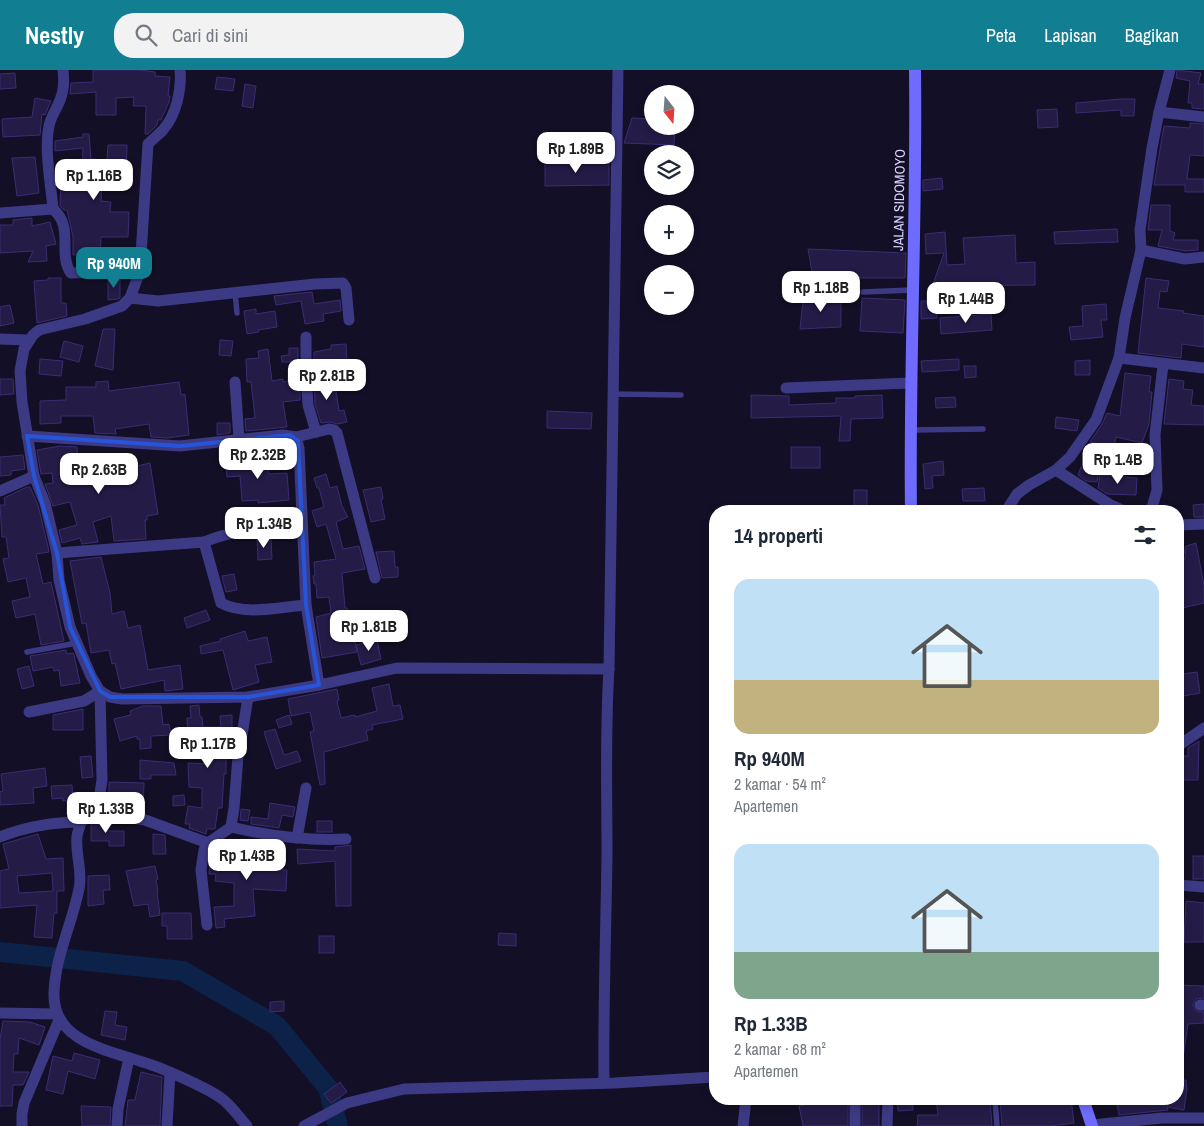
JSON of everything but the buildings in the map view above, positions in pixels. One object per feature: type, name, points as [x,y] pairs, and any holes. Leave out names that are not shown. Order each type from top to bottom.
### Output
[{"type":"main road","name":"JALAN SIDOMOYO","points":[[911,505],[910,383],[916,130],[915,70]]},
{"type":"main road","points":[[1085,1105],[1090,1126]]},
{"type":"street","points":[[53,209],[48,128],[61,98],[63,70]]},
{"type":"street","points":[[0,837],[28,828],[58,823],[81,822],[95,812],[98,806],[102,780],[100,691],[70,627],[59,580],[57,553],[44,504],[34,476],[22,402],[20,371],[24,349],[28,340],[40,330],[85,319],[122,306],[130,298],[140,271],[148,144],[172,118],[181,82],[180,70]]},
{"type":"street","points":[[604,1083],[603,1007],[607,852],[605,724],[608,668],[618,70]]},
{"type":"street","points":[[1010,505],[1023,489],[1056,470],[1074,452],[1096,420],[1119,358],[1125,318],[1141,250],[1140,230],[1152,148],[1170,70]]},
{"type":"street","points":[[1159,112],[1204,118]]},
{"type":"street","points":[[0,213],[53,209],[59,214],[65,229],[66,263],[71,273],[140,271]]},
{"type":"street","points":[[1141,250],[1185,259],[1204,258]]},
{"type":"street","points":[[130,298],[158,301],[315,284],[343,283],[346,288],[349,320]]},
{"type":"street","points":[[306,337],[308,405],[316,432]]},
{"type":"street","points":[[0,339],[28,340]]},
{"type":"street","points":[[1119,358],[1204,368]]},
{"type":"street","points":[[1152,505],[1157,490],[1155,435],[1163,364]]},
{"type":"street","points":[[235,382],[239,439]]},
{"type":"street","points":[[786,388],[910,383]]},
{"type":"street","points":[[27,436],[180,446],[284,435],[296,437],[329,429],[334,430],[337,433],[375,578]]},
{"type":"street","points":[[296,437],[299,448],[306,605],[319,685]]},
{"type":"street","points":[[1056,470],[1104,505]]},
{"type":"street","points":[[0,491],[34,476]]},
{"type":"street","points":[[1184,525],[1204,524]]},
{"type":"street","points":[[57,553],[204,542],[248,530],[302,526]]},
{"type":"street","points":[[204,542],[221,603],[237,608],[258,610],[306,605]]},
{"type":"street","points":[[100,691],[110,697],[122,699],[248,697],[319,685],[397,668],[608,668]]},
{"type":"street","points":[[29,712],[84,701],[100,691]]},
{"type":"street","points":[[207,925],[201,870],[204,850],[208,843],[231,827],[239,744],[248,697]]},
{"type":"street","points":[[1184,742],[1204,728]]},
{"type":"street","points":[[297,838],[306,788]]},
{"type":"street","points":[[95,812],[145,820],[208,843]]},
{"type":"street","points":[[22,1126],[24,1103],[58,1017],[54,993],[60,953],[80,887],[81,871],[77,837],[81,822]]},
{"type":"street","points":[[231,827],[297,838],[346,839]]},
{"type":"street","points":[[1184,885],[1204,887]]},
{"type":"street","points":[[0,1013],[58,1017],[75,1036],[99,1048],[170,1072],[222,1098],[247,1126]]},
{"type":"street","points":[[116,1126],[129,1058]]},
{"type":"street","points":[[167,1126],[170,1072]]},
{"type":"street","points":[[304,1126],[347,1103],[404,1089],[604,1083],[709,1077]]},
{"type":"street","points":[[743,1126],[745,1105]]},
{"type":"street","points":[[855,1105],[855,1126]]},
{"type":"street","points":[[887,1126],[888,1105]]},
{"type":"street","points":[[1090,1126],[1162,1118],[1204,1118]]},
{"type":"lane","points":[[863,292],[912,290]]},
{"type":"lane","points":[[235,292],[237,313]]},
{"type":"lane","points":[[612,394],[681,395]]},
{"type":"lane","points":[[910,430],[983,429]]},
{"type":"lane","points":[[28,652],[77,643]]},
{"type":"lane","points":[[995,1105],[997,1126]]},
{"type":"highlighted area","points":[[290,435],[298,441],[306,605],[319,685],[248,697],[110,697],[100,691],[70,627],[57,553],[34,476],[27,436],[180,446]]},
{"type":"waterway","points":[[0,952],[183,971],[277,1026],[328,1088],[338,1126]]}]
